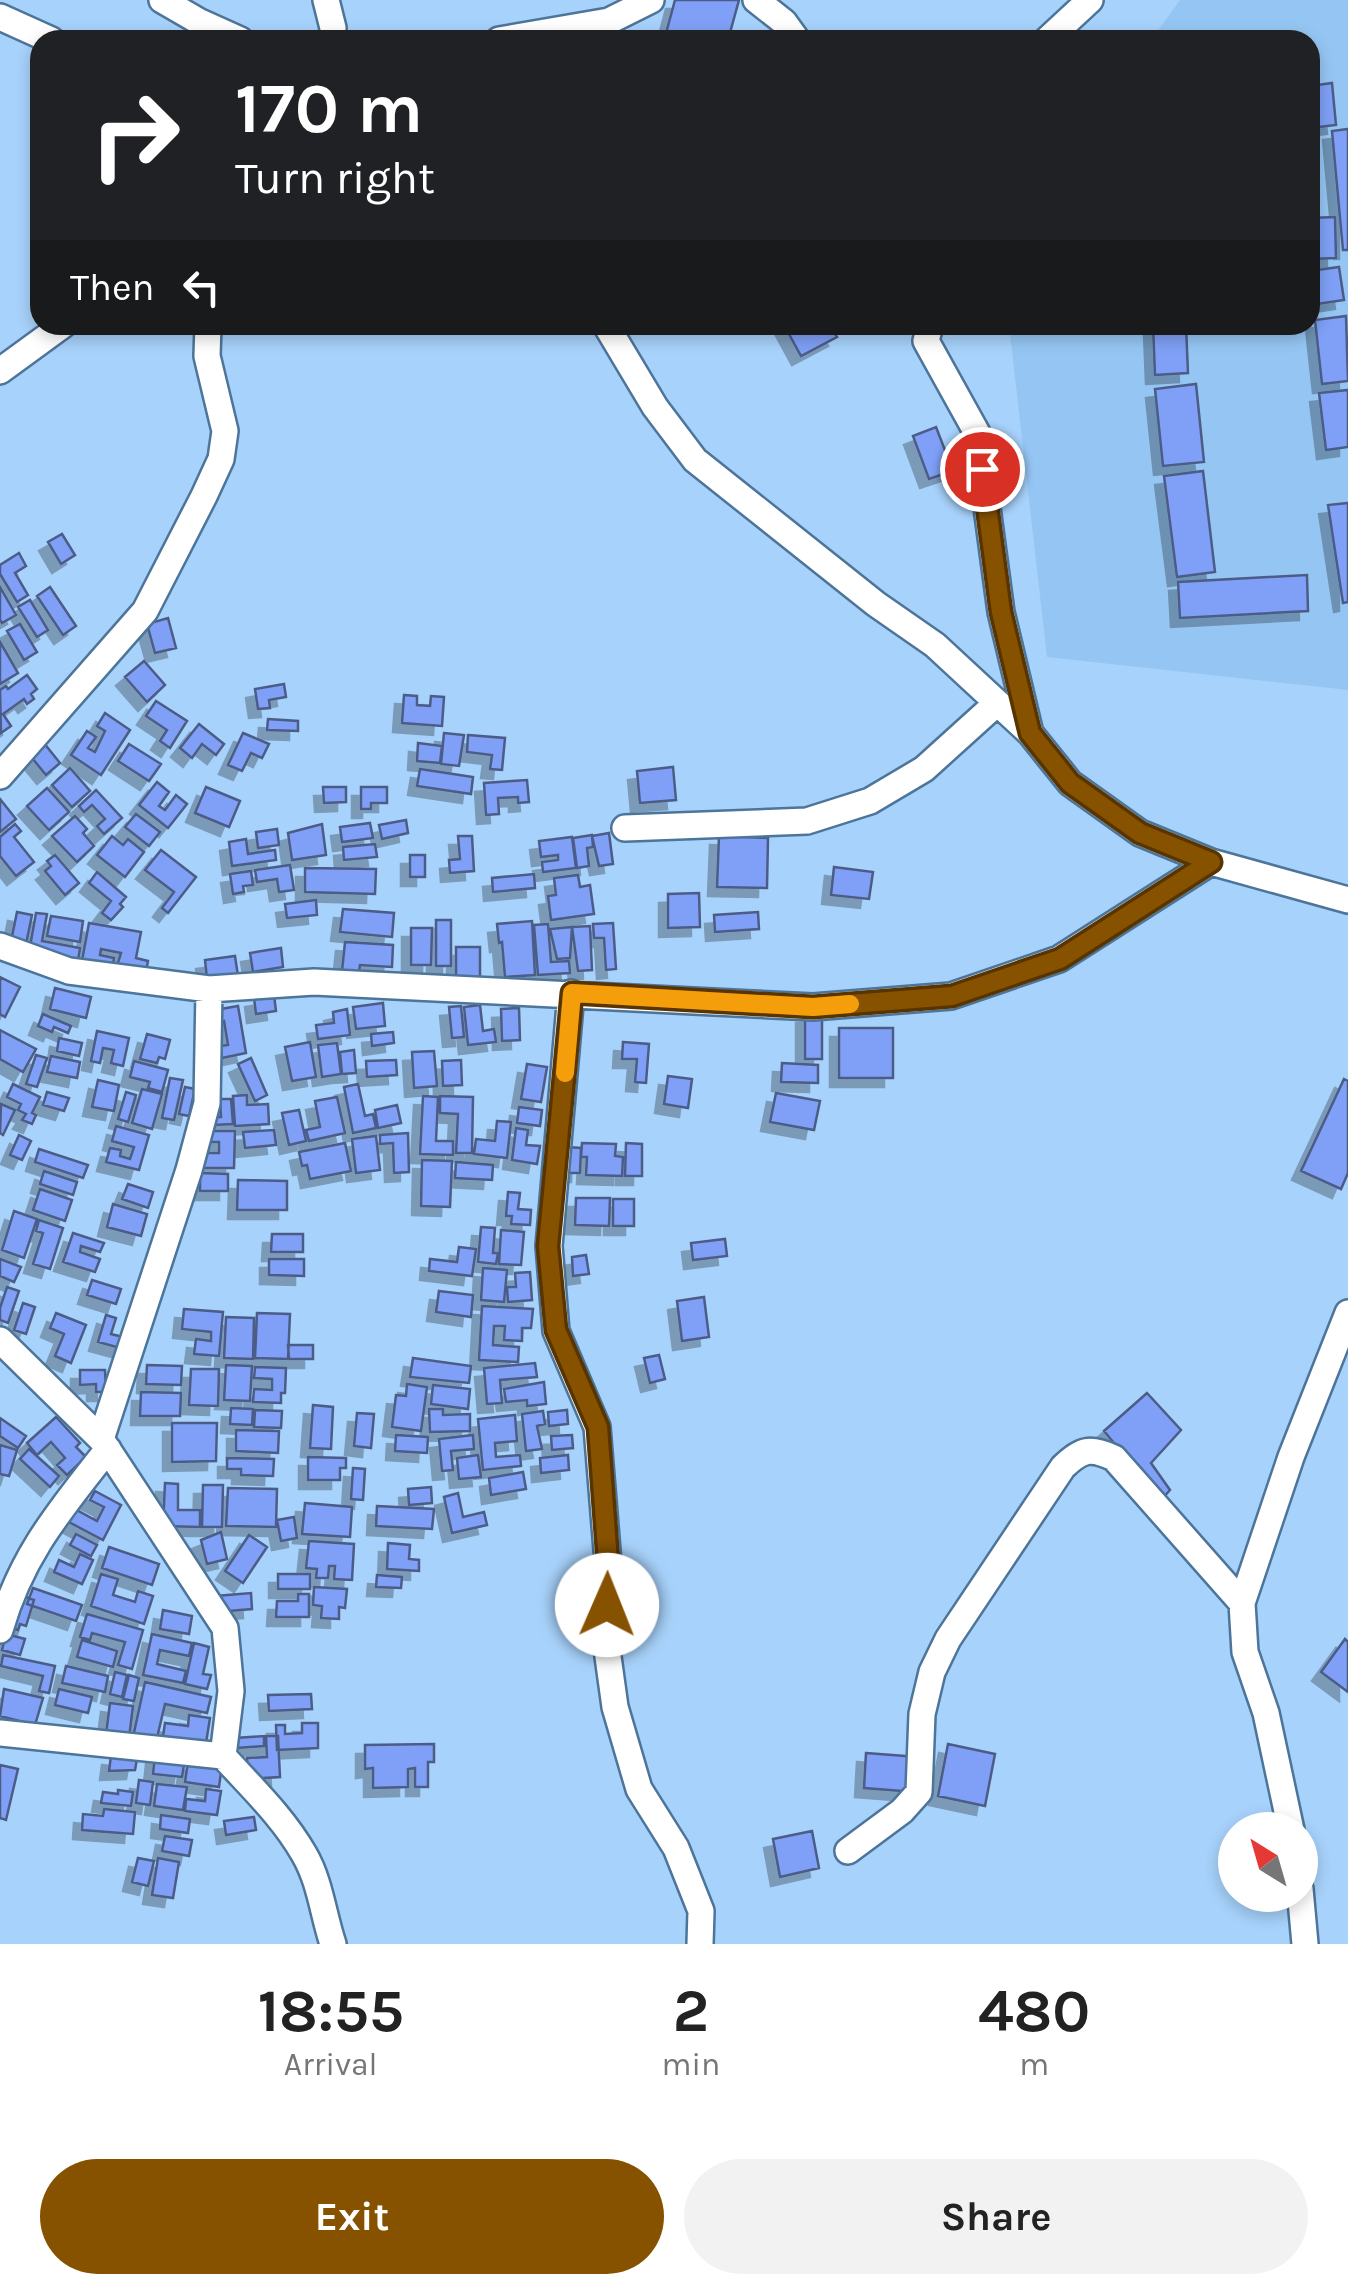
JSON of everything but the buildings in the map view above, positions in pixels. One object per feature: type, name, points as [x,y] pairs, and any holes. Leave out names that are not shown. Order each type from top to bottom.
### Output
[{"type":"street","points":[[162,0],[220,30]]},
{"type":"street","points":[[326,0],[332,30]]},
{"type":"street","points":[[756,0],[790,30]]},
{"type":"street","points":[[1058,30],[1090,0]]},
{"type":"street","points":[[560,30],[609,22],[645,1]]},
{"type":"street","points":[[0,17],[30,31]]},
{"type":"street","points":[[0,371],[49,335]]},
{"type":"street","points":[[0,776],[144,611],[204,496],[221,458],[225,431],[207,356],[208,335]]},
{"type":"street","points":[[612,335],[655,407],[696,460],[876,604],[934,645],[1030,733],[1070,783],[1140,833],[1211,862],[1348,900]]},
{"type":"street","points":[[927,335],[977,433],[1001,612],[1030,733]]},
{"type":"street","points":[[625,828],[807,821],[870,801],[924,769],[997,703]]},
{"type":"street","points":[[0,946],[69,971],[209,989],[314,982],[813,1007],[952,996],[1060,959],[1211,862]]},
{"type":"street","points":[[0,1630],[9,1599],[36,1544],[105,1444],[207,1103],[209,989]]},
{"type":"street","points":[[572,993],[548,1246],[556,1330],[598,1427],[609,1575],[605,1636],[614,1707],[639,1789],[676,1848],[701,1912],[700,1944]]},
{"type":"street","points":[[1287,1812],[1266,1712],[1245,1652],[1242,1604],[1292,1457],[1348,1314]]},
{"type":"street","points":[[0,1340],[105,1444],[225,1628],[231,1691],[224,1756]]},
{"type":"street","points":[[848,1851],[902,1811],[918,1792],[922,1714],[932,1672],[948,1639],[1063,1468],[1081,1451],[1094,1448],[1114,1458],[1242,1604]]},
{"type":"street","points":[[0,1733],[224,1756],[271,1808],[304,1854],[333,1944]]},
{"type":"street","points":[[1302,1912],[1305,1944]]},
{"type":"shaded area","points":[[1180,0],[1348,0],[1348,690],[1047,657],[1010,335],[1320,335],[1320,30],[1158,30]]},
{"type":"slow traffic","points":[[565,1073],[572,993],[813,1007],[850,1004]]},
{"type":"route","points":[[607,1605],[609,1575],[598,1427],[556,1330],[548,1246],[572,993],[813,1007],[952,996],[1060,959],[1211,862],[1140,833],[1070,783],[1030,733],[1001,612],[982,469]]}]
